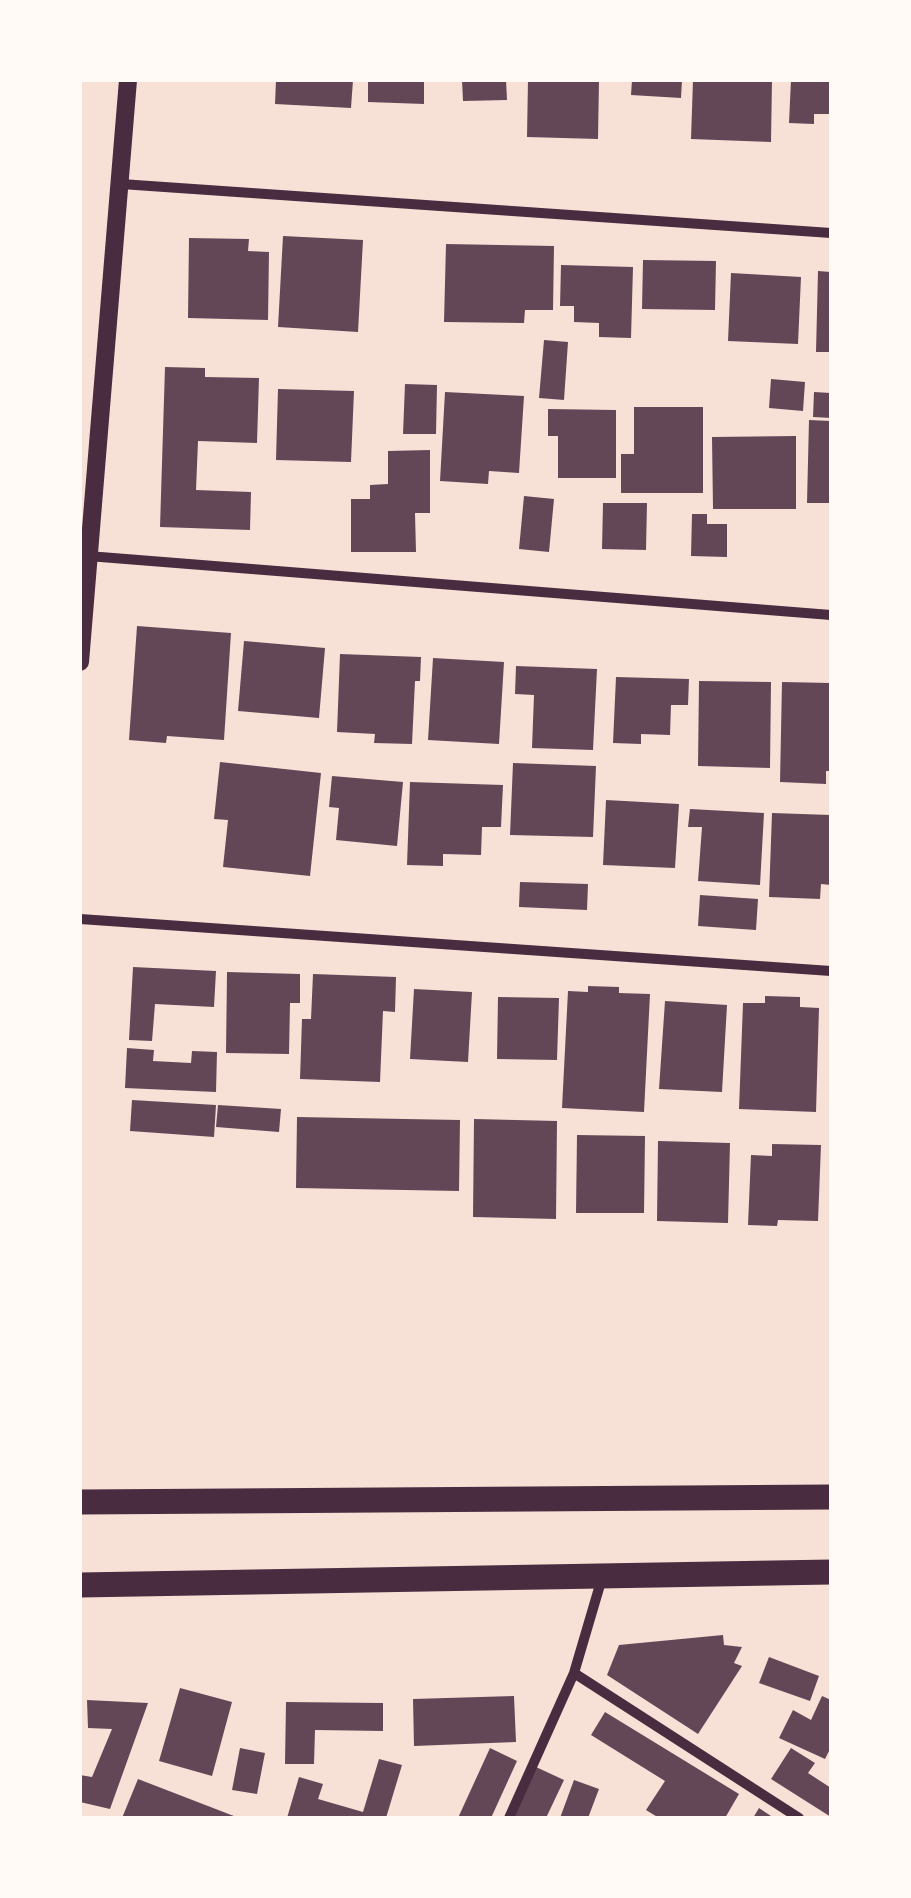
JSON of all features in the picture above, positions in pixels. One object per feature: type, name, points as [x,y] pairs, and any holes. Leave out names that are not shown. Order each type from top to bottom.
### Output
[{"type":"main road","points":[[80,1502],[831,1496]]},
{"type":"main road","points":[[80,1586],[831,1572]]},
{"type":"street","points":[[80,662],[128,80]]},
{"type":"street","points":[[121,184],[831,233]]},
{"type":"street","points":[[88,556],[831,614]]},
{"type":"street","points":[[80,920],[831,971]]},
{"type":"street","points":[[510,1818],[574,1673],[602,1577]]},
{"type":"street","points":[[574,1673],[799,1818]]},
{"type":"building","points":[[276,80],[353,80],[351,108],[275,104]]},
{"type":"building","points":[[368,80],[424,80],[424,104],[368,102]]},
{"type":"building","points":[[462,80],[506,80],[507,100],[463,101]]},
{"type":"building","points":[[528,80],[599,80],[598,139],[527,137]]},
{"type":"building","points":[[632,80],[682,80],[681,98],[631,95]]},
{"type":"building","points":[[693,80],[772,80],[771,142],[691,139]]},
{"type":"building","points":[[791,80],[831,80],[831,114],[814,114],[814,124],[789,123]]},
{"type":"building","points":[[283,236],[363,240],[358,332],[278,327]]},
{"type":"building","points":[[189,238],[249,239],[248,251],[269,252],[268,320],[188,318]]},
{"type":"building","points":[[446,244],[554,246],[553,310],[525,310],[524,323],[444,322]]},
{"type":"building","points":[[643,260],[716,261],[715,310],[642,309]]},
{"type":"building","points":[[561,265],[633,267],[631,338],[599,337],[599,323],[574,322],[574,306],[560,306]]},
{"type":"building","points":[[818,271],[831,272],[831,352],[816,352]]},
{"type":"building","points":[[731,273],[801,277],[798,344],[728,341]]},
{"type":"building","points":[[544,340],[568,342],[564,400],[539,398]]},
{"type":"building","points":[[165,367],[205,368],[205,377],[259,378],[257,443],[198,441],[196,490],[251,492],[250,530],[160,527]]},
{"type":"building","points":[[771,379],[805,382],[803,411],[769,408]]},
{"type":"building","points":[[405,384],[437,385],[436,434],[403,434]]},
{"type":"building","points":[[278,389],[354,391],[351,462],[276,460]]},
{"type":"building","points":[[445,392],[524,396],[519,473],[489,471],[488,484],[440,481]]},
{"type":"building","points":[[814,392],[831,393],[831,418],[813,417]]},
{"type":"building","points":[[634,407],[703,407],[703,493],[621,493],[621,454],[634,454]]},
{"type":"building","points":[[548,409],[616,410],[616,478],[558,478],[558,436],[548,436]]},
{"type":"building","points":[[809,420],[831,421],[831,503],[807,503]]},
{"type":"building","points":[[796,436],[796,509],[713,509],[712,437]]},
{"type":"building","points":[[430,450],[430,513],[415,513],[416,552],[351,552],[351,499],[370,499],[370,485],[388,484],[388,451]]},
{"type":"building","points":[[524,496],[554,499],[549,552],[519,549]]},
{"type":"building","points":[[603,503],[647,503],[646,550],[602,549]]},
{"type":"building","points":[[692,514],[707,514],[707,524],[727,524],[727,557],[691,556]]},
{"type":"building","points":[[137,626],[231,633],[224,740],[167,736],[166,743],[129,740]]},
{"type":"building","points":[[244,641],[325,648],[319,718],[238,711]]},
{"type":"building","points":[[340,654],[421,657],[420,681],[415,681],[412,744],[374,743],[375,734],[337,732]]},
{"type":"building","points":[[433,658],[504,662],[499,744],[428,740]]},
{"type":"building","points":[[516,666],[597,669],[593,750],[532,748],[534,695],[515,694]]},
{"type":"building","points":[[616,677],[689,679],[688,705],[671,705],[670,735],[641,734],[641,744],[613,743]]},
{"type":"building","points":[[699,681],[771,682],[770,768],[698,766]]},
{"type":"building","points":[[782,682],[831,683],[831,771],[826,771],[826,784],[780,782]]},
{"type":"building","points":[[220,762],[321,773],[310,876],[223,867],[228,820],[214,819]]},
{"type":"building","points":[[513,763],[596,766],[593,837],[510,835]]},
{"type":"building","points":[[332,776],[403,782],[397,846],[336,840],[339,808],[329,807]]},
{"type":"building","points":[[410,782],[503,785],[501,827],[482,827],[481,855],[443,854],[443,866],[407,865]]},
{"type":"building","points":[[606,800],[679,804],[675,868],[603,865]]},
{"type":"building","points":[[690,809],[764,813],[760,885],[698,881],[702,827],[688,827]]},
{"type":"building","points":[[772,813],[831,815],[831,885],[821,884],[820,899],[769,897]]},
{"type":"building","points":[[520,882],[588,884],[587,910],[519,907]]},
{"type":"building","points":[[700,895],[758,899],[756,930],[698,926]]},
{"type":"building","points":[[133,967],[216,971],[214,1007],[155,1004],[152,1041],[129,1040]]},
{"type":"building","points":[[227,972],[300,974],[300,1003],[290,1003],[289,1054],[226,1053]]},
{"type":"building","points":[[313,974],[396,977],[395,1012],[383,1011],[380,1082],[300,1079],[302,1019],[311,1019]]},
{"type":"building","points":[[588,986],[650,994],[644,1112],[562,1108],[568,991],[588,992]]},
{"type":"building","points":[[414,989],[472,992],[468,1062],[410,1059]]},
{"type":"building","points":[[765,996],[800,997],[800,1007],[819,1008],[816,1112],[739,1109],[743,1003],[765,1003]]},
{"type":"building","points":[[498,997],[559,998],[557,1060],[497,1059]]},
{"type":"building","points":[[665,1001],[727,1005],[722,1092],[659,1089]]},
{"type":"building","points":[[127,1048],[154,1050],[153,1061],[191,1063],[192,1051],[217,1052],[216,1092],[125,1088]]},
{"type":"building","points":[[132,1100],[216,1105],[214,1137],[130,1131]]},
{"type":"building","points":[[218,1105],[281,1109],[279,1132],[216,1127]]},
{"type":"building","points":[[297,1117],[460,1120],[459,1191],[296,1188]]},
{"type":"building","points":[[474,1119],[557,1121],[556,1219],[473,1217]]},
{"type":"building","points":[[577,1135],[645,1136],[644,1213],[576,1213]]},
{"type":"building","points":[[658,1141],[730,1143],[728,1223],[657,1221]]},
{"type":"building","points":[[772,1144],[821,1145],[818,1221],[778,1220],[777,1226],[748,1225],[751,1155],[772,1156]]},
{"type":"building","points":[[723,1635],[724,1645],[742,1647],[734,1663],[742,1666],[698,1734],[607,1675],[619,1645]]},
{"type":"building","points":[[769,1657],[819,1676],[810,1701],[759,1683]]},
{"type":"building","points":[[180,1688],[232,1702],[212,1776],[159,1761]]},
{"type":"building","points":[[514,1696],[516,1742],[414,1746],[413,1699]]},
{"type":"building","points":[[822,1696],[831,1700],[831,1747],[825,1759],[779,1738],[793,1710],[811,1720]]},
{"type":"building","points":[[87,1700],[148,1703],[110,1809],[80,1802],[80,1775],[92,1777],[112,1729],[88,1728]]},
{"type":"building","points":[[286,1702],[383,1703],[383,1731],[315,1730],[314,1764],[285,1764]]},
{"type":"building","points":[[605,1712],[739,1794],[725,1818],[659,1818],[646,1810],[665,1781],[591,1735]]},
{"type":"building","points":[[240,1748],[265,1753],[257,1794],[232,1790]]},
{"type":"building","points":[[490,1748],[517,1761],[491,1818],[458,1818]]},
{"type":"building","points":[[791,1748],[815,1763],[808,1773],[831,1788],[831,1817],[771,1779]]},
{"type":"building","points":[[379,1759],[402,1765],[386,1818],[287,1818],[299,1777],[323,1784],[318,1799],[363,1812]]},
{"type":"building","points":[[536,1767],[564,1780],[546,1818],[512,1818]]},
{"type":"building","points":[[138,1779],[239,1818],[122,1818]]},
{"type":"building","points":[[574,1780],[599,1789],[588,1818],[560,1818]]},
{"type":"building","points":[[759,1808],[774,1818],[753,1818]]}]
